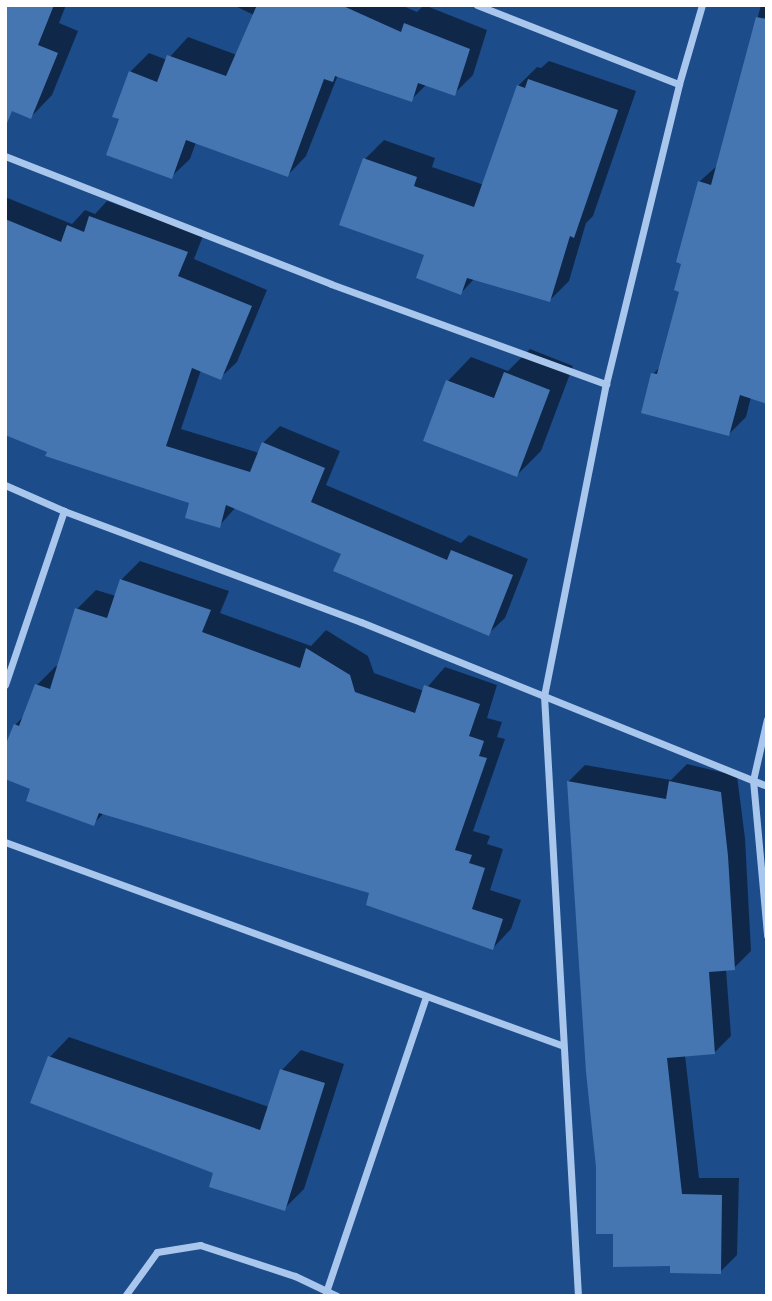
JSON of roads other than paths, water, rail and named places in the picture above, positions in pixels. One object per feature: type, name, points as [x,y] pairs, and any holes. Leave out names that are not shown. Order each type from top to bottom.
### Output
[{"type":"street","points":[[477,5],[679,85]]},
{"type":"street","points":[[579,1296],[561,1045],[544,696],[606,384],[679,85],[702,5]]},
{"type":"street","points":[[5,156],[331,284],[606,384]]},
{"type":"street","points":[[5,485],[64,511],[361,622],[767,786]]},
{"type":"street","points":[[5,685],[64,511]]},
{"type":"street","points":[[767,719],[754,780],[767,935]]},
{"type":"street","points":[[5,842],[561,1045]]},
{"type":"street","points":[[326,1292],[426,997]]},
{"type":"street","points":[[125,1296],[156,1252],[200,1245],[295,1276],[337,1296]]}]
